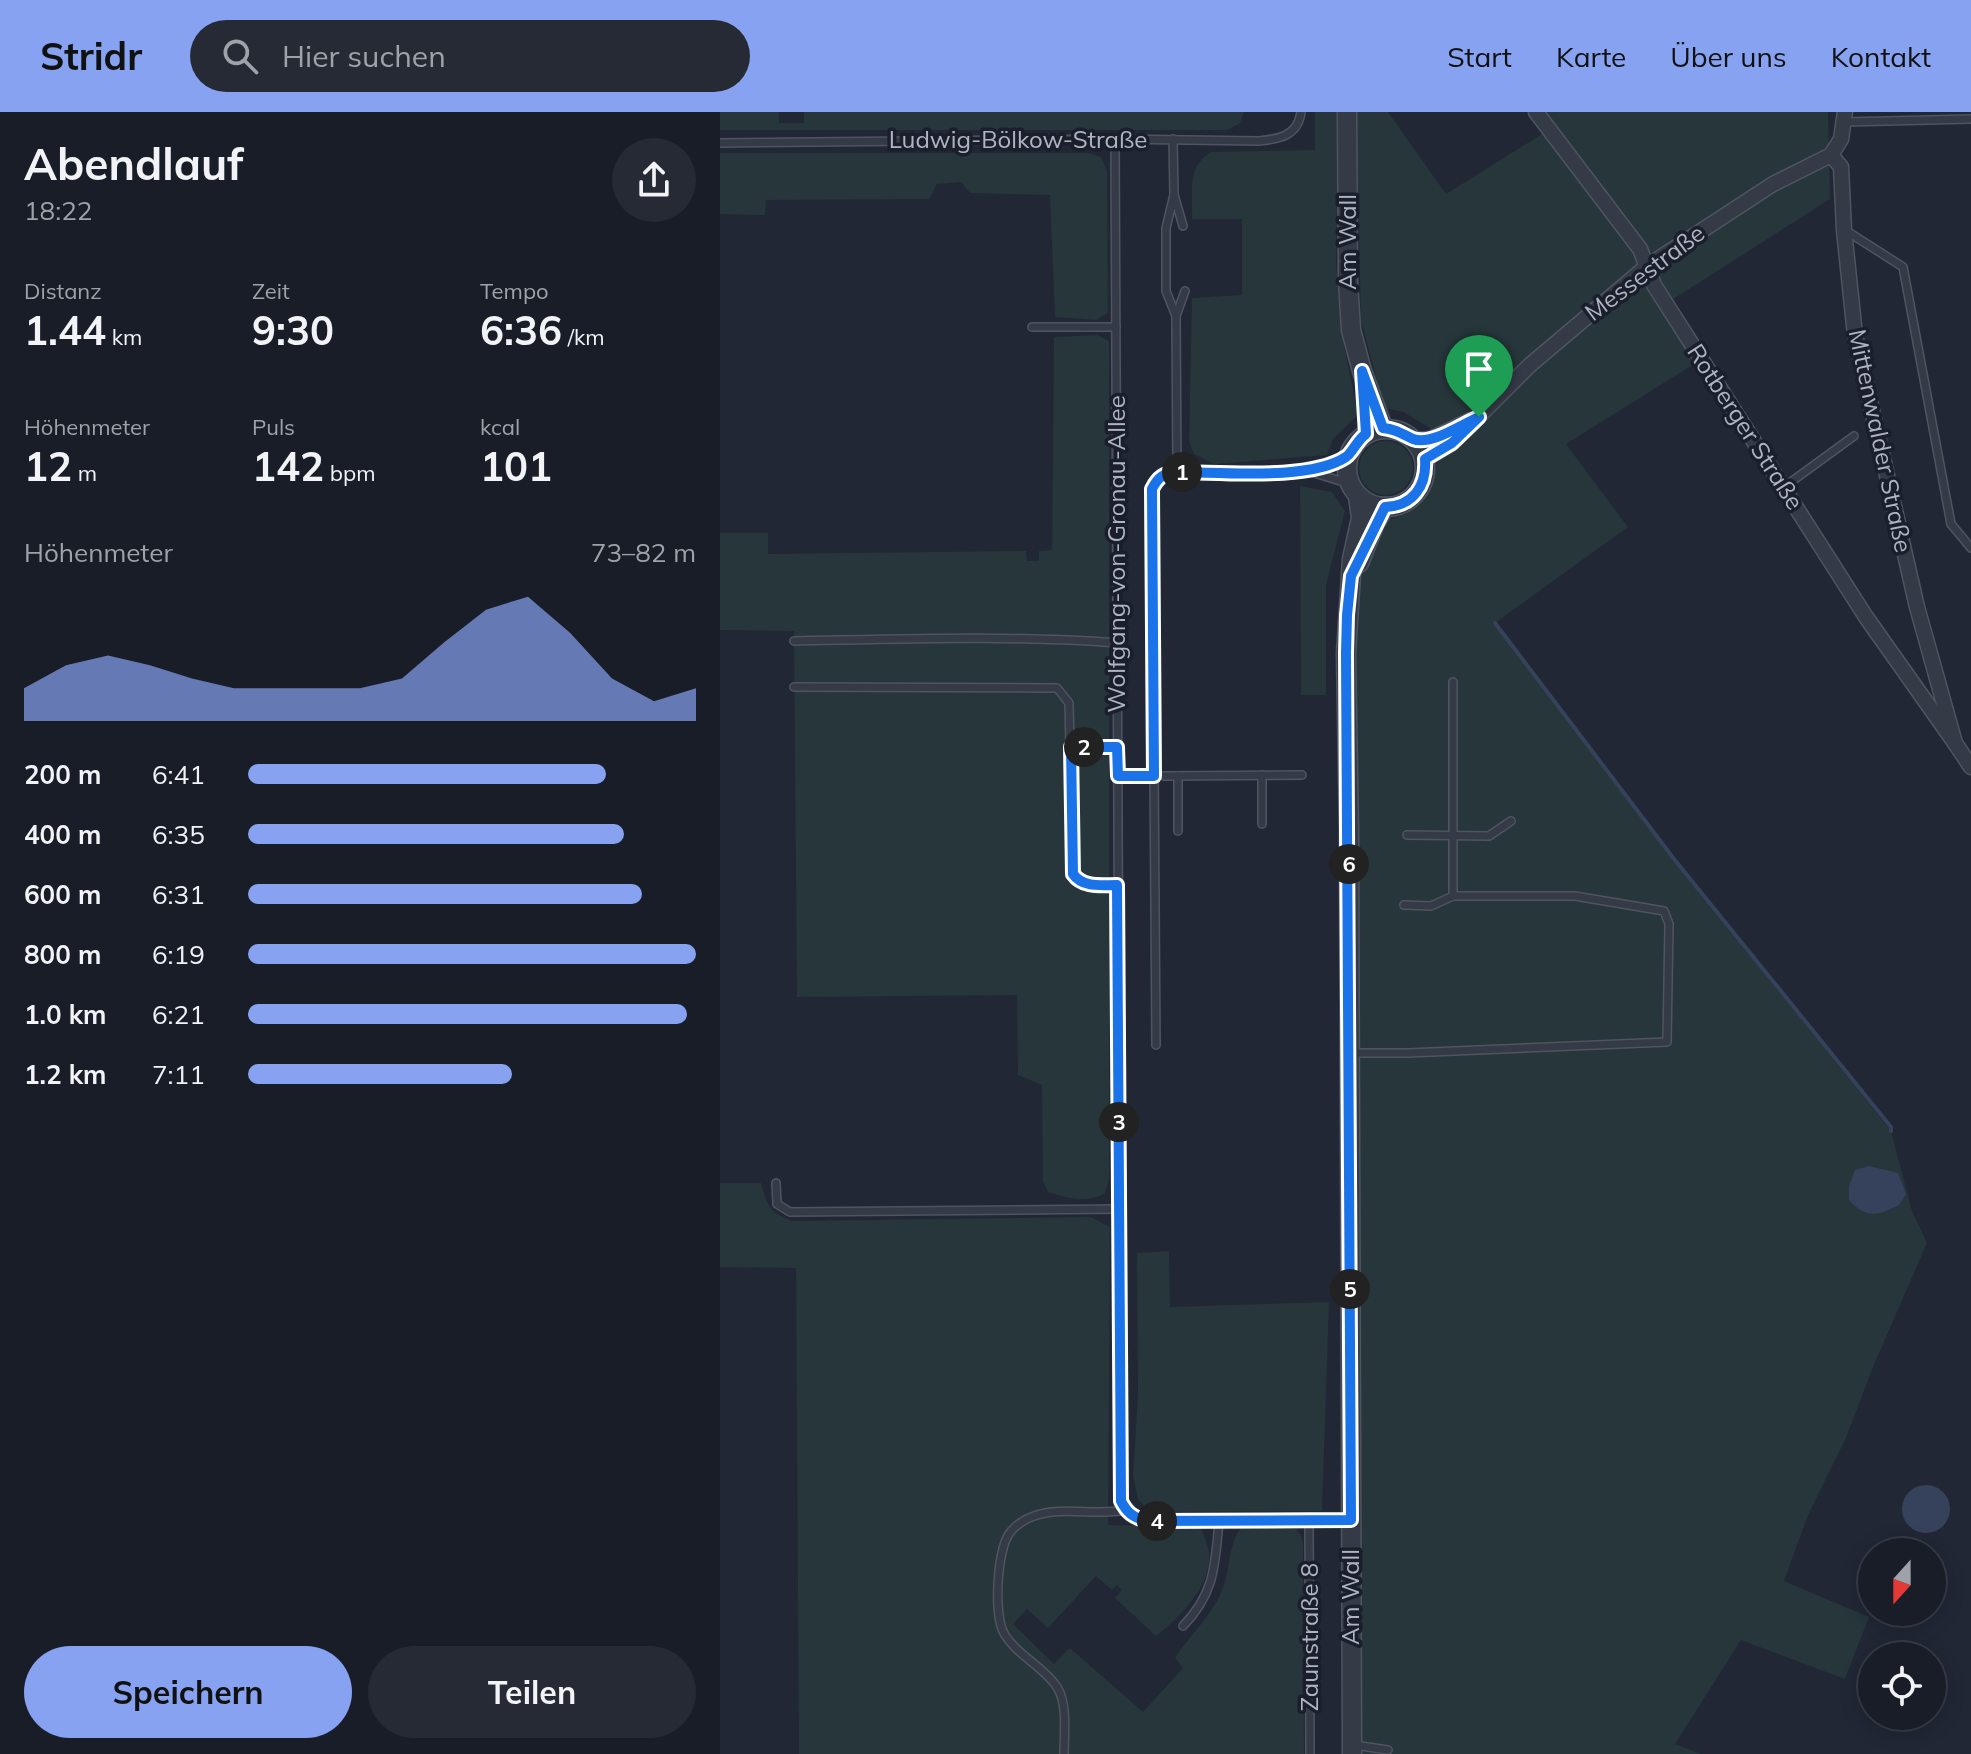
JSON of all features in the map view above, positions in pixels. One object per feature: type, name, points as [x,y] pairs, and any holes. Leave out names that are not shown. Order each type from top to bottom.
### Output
[{"type":"street","name":"Am Wall","points":[[1347,112],[1348,302],[1353,343],[1375,431]]},
{"type":"street","name":"Rotberger Straße","points":[[1536,112],[1578,170],[1623,223],[1640,249],[1654,285],[1866,617],[1955,743]]},
{"type":"street","points":[[1831,155],[1841,139],[1845,117]]},
{"type":"street","name":"Messestraße","points":[[1425,459],[1452,443],[1589,313],[1646,267],[1773,184],[1831,155]]},
{"type":"street","name":"Mittenwalder Straße","points":[[1831,155],[1841,167],[1855,335],[1900,534],[1955,743],[1971,767]]},
{"type":"street","name":"Messestraße","points":[[1414,440],[1431,439],[1479,417]]},
{"type":"street","points":[[1394,429],[1414,440],[1425,459],[1426,470],[1418,491],[1406,502],[1375,506],[1354,490],[1347,475],[1348,456],[1358,439],[1375,431],[1394,429]]},
{"type":"street","name":"Am Wall","points":[[1352,1749],[1346,653],[1354,542],[1361,518],[1354,490]]},
{"type":"street","name":"Am Wall","points":[[1351,576],[1385,507]]},
{"type":"lane","name":"Ludwig-Bölkow-Straße","points":[[720,143],[1281,139],[1298,125],[1301,112]]},
{"type":"lane","points":[[1845,117],[1971,119]]},
{"type":"lane","name":"Wolfgang-von-Gronau-Allee","points":[[1115,139],[1121,1501],[1125,1510]]},
{"type":"lane","points":[[1173,139],[1174,195],[1166,228],[1166,291],[1176,316]]},
{"type":"lane","points":[[1174,195],[1183,226]]},
{"type":"lane","points":[[1844,230],[1903,267],[1951,524],[1971,548]]},
{"type":"lane","points":[[1177,472],[1176,316],[1185,291]]},
{"type":"lane","points":[[1032,327],[1116,327]]},
{"type":"lane","points":[[1784,487],[1854,436]]},
{"type":"lane","points":[[1156,1045],[1152,489],[1157,479],[1166,473],[1308,471],[1348,456]]},
{"type":"lane","points":[[1308,471],[1354,490]]},
{"type":"lane","points":[[794,641],[967,637],[1117,643]]},
{"type":"lane","points":[[1453,682],[1453,896]]},
{"type":"lane","points":[[794,687],[1057,688],[1069,703],[1073,874],[1089,885],[1117,885]]},
{"type":"lane","points":[[1071,747],[1117,747]]},
{"type":"lane","points":[[1262,775],[1262,824]]},
{"type":"lane","points":[[1164,776],[1302,775]]},
{"type":"lane","points":[[1118,776],[1154,776]]},
{"type":"lane","points":[[1178,776],[1178,831]]},
{"type":"lane","points":[[1407,835],[1489,836],[1511,821]]},
{"type":"lane","points":[[1350,1053],[1667,1042],[1669,924],[1664,911],[1575,896],[1453,896],[1431,906],[1404,905]]},
{"type":"lane","points":[[776,1183],[777,1204],[790,1212],[1119,1209]]},
{"type":"lane","points":[[1064,1754],[1064,1722],[1058,1688],[1004,1635],[999,1605],[1000,1558],[1007,1536],[1016,1525],[1034,1516],[1125,1510],[1146,1521],[1351,1520]]},
{"type":"lane","points":[[1183,1626],[1203,1602],[1213,1576],[1219,1521]]},
{"type":"lane","name":"Zaunstraße 8","points":[[1309,1521],[1310,1754]]},
{"type":"lane","points":[[1352,1749],[1388,1750]]},
{"type":"shaded area","points":[[720,112],[779,112],[779,123],[804,123],[804,112],[1244,112],[1240,123],[1227,130],[720,130]]},
{"type":"shaded area","points":[[1315,112],[1338,112],[1336,262],[1341,330],[1358,415],[1333,439],[1327,455],[1214,464],[1194,454],[1189,441],[1192,298],[1242,295],[1242,219],[1192,219],[1195,172],[1198,164],[1212,152],[1315,150]]},
{"type":"shaded area","points":[[1356,112],[1388,112],[1446,194],[1547,131],[1536,112],[1828,112],[1830,199],[1672,300],[1707,356],[1566,444],[1628,527],[1495,623],[1674,859],[1891,1131],[1912,1211],[1927,1243],[1845,1440],[1808,1515],[1784,1581],[1858,1612],[1858,1626],[1866,1626],[1845,1679],[1741,1640],[1675,1744],[1701,1754],[1358,1754],[1356,591],[1375,536],[1389,520],[1409,511],[1422,493],[1429,472],[1431,451],[1430,428],[1403,412],[1384,408],[1361,320]]},
{"type":"shaded area","points":[[720,153],[1088,153],[1101,157],[1107,171],[1108,313],[1096,320],[1055,317],[1050,195],[970,193],[961,182],[937,184],[929,199],[766,200],[765,215],[720,214]]},
{"type":"shaded area","points":[[1097,335],[1109,341],[1109,1179],[1105,1193],[1085,1199],[1048,1192],[1043,1181],[1042,1085],[1018,1075],[1017,995],[797,997],[794,631],[720,630],[720,533],[768,533],[768,554],[1026,551],[1027,561],[1039,561],[1039,551],[1052,550],[1054,337]]},
{"type":"shaded area","points":[[1386,441],[1405,449],[1413,468],[1405,487],[1386,495],[1367,487],[1359,468],[1367,449]]},
{"type":"shaded area","points":[[1300,486],[1332,492],[1345,511],[1326,585],[1326,695],[1301,695]]},
{"type":"shaded area","points":[[720,1183],[761,1183],[771,1208],[793,1221],[1091,1217],[1110,1227],[1108,1525],[1201,1527],[1209,1565],[1193,1600],[1156,1636],[1115,1598],[1122,1590],[1117,1585],[1112,1590],[1096,1576],[1048,1628],[1027,1609],[1013,1624],[1054,1664],[1070,1648],[1143,1712],[1183,1668],[1175,1658],[1220,1595],[1232,1546],[1243,1525],[1296,1529],[1303,1543],[1304,1754],[799,1754],[796,1268],[720,1267]]},
{"type":"shaded area","points":[[1169,1251],[1170,1307],[1329,1302],[1322,1511],[1163,1512],[1147,1509],[1138,1499],[1133,1476],[1138,1395],[1137,1253]]},
{"type":"water","points":[[1869,1166],[1898,1173],[1906,1194],[1899,1205],[1872,1214],[1849,1200],[1849,1186],[1855,1170]]},
{"type":"water","points":[[1926,1485],[1943,1492],[1950,1509],[1943,1526],[1926,1533],[1909,1526],[1902,1509],[1909,1492]]},
{"type":"waterway","points":[[1495,623],[1674,859],[1891,1127],[1891,1131]]},
{"type":"route","points":[[1362,371],[1383,428],[1405,433],[1414,440],[1431,439],[1479,417],[1452,443],[1425,459],[1423,481],[1413,497],[1400,505],[1385,507],[1351,576],[1349,590],[1346,653],[1351,1520],[1146,1521],[1125,1510],[1121,1501],[1117,885],[1089,885],[1073,874],[1071,747],[1117,747],[1118,776],[1154,776],[1152,489],[1157,479],[1166,473],[1177,472],[1308,471],[1348,456],[1358,439],[1366,434],[1362,371]]}]
